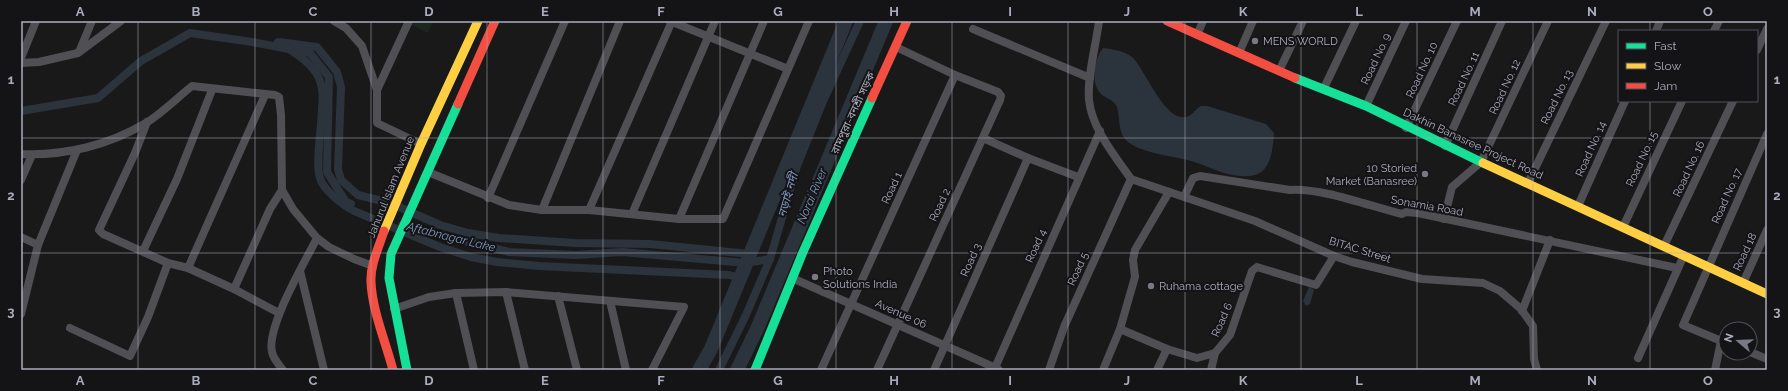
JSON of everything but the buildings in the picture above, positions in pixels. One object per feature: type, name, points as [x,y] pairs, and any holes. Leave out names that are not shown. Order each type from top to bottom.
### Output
[{"type":"street","points":[[21,58],[36,21]]},
{"type":"street","points":[[78,53],[92,21]]},
{"type":"street","points":[[21,63],[39,62],[78,53],[120,21]]},
{"type":"street","points":[[334,21],[348,24],[362,46],[377,90],[377,123],[421,144]]},
{"type":"street","points":[[377,90],[409,21]]},
{"type":"street","name":"Jahurul Islam Avenue","points":[[393,370],[375,304],[371,282],[373,266],[384,231],[421,144],[478,21]]},
{"type":"street","points":[[408,370],[394,309],[389,272],[391,254],[398,235],[428,172],[495,21]]},
{"type":"street","points":[[488,198],[565,21]]},
{"type":"street","points":[[542,210],[620,21]]},
{"type":"street","points":[[589,210],[671,21],[788,69]]},
{"type":"street","points":[[632,214],[715,21]]},
{"type":"street","points":[[679,219],[764,21]]},
{"type":"street","points":[[428,172],[508,205],[542,210],[589,210],[679,219],[724,219],[809,21]]},
{"type":"street","name":"রামপুরা-বনশ্রী সড়ক","points":[[755,370],[792,278],[907,21]]},
{"type":"street","points":[[1099,21],[1090,78],[1089,101],[1093,117],[1100,131],[1115,157],[1131,179]]},
{"type":"street","name":"Dakhin Banasree Project Road","points":[[1167,21],[1279,71],[1366,106],[1406,128],[1767,294]]},
{"type":"street","points":[[1197,34],[1203,21]]},
{"type":"street","points":[[1239,53],[1253,21]]},
{"type":"street","points":[[1279,71],[1303,21]]},
{"type":"street","points":[[1324,88],[1356,21]]},
{"type":"street","name":"Road No. 9","points":[[1366,106],[1406,21]]},
{"type":"street","name":"Road No. 10","points":[[1406,128],[1457,21]]},
{"type":"street","name":"Road No. 11","points":[[1445,146],[1502,21]]},
{"type":"street","name":"Road No. 12","points":[[1481,162],[1548,21]]},
{"type":"street","name":"Road No. 13","points":[[1528,183],[1606,21]]},
{"type":"street","points":[[1714,30],[1719,21]]},
{"type":"street","points":[[973,29],[1090,78]]},
{"type":"street","points":[[1758,48],[1767,29]]},
{"type":"street","points":[[896,47],[956,75]]},
{"type":"street","name":"Road 2","points":[[877,370],[1001,96],[998,92],[956,75]]},
{"type":"street","name":"Road 1","points":[[821,370],[956,75]]},
{"type":"street","points":[[21,154],[32,155],[77,150],[110,141],[147,122],[192,86],[212,90],[275,95],[279,97],[280,104],[282,190],[293,209],[317,238],[329,247],[373,266]]},
{"type":"street","points":[[143,251],[177,179],[212,90]]},
{"type":"street","points":[[188,268],[265,95]]},
{"type":"street","name":"Road No. 14","points":[[1578,206],[1625,102]]},
{"type":"street","name":"Road No. 15","points":[[1623,227],[1682,102]]},
{"type":"street","name":"Road No. 16","points":[[1664,246],[1733,102]]},
{"type":"street","points":[[147,122],[135,153],[99,228],[103,234],[143,251],[168,264],[188,268],[234,289],[279,313]]},
{"type":"street","name":"Road 4","points":[[996,369],[1078,177],[1100,131]]},
{"type":"street","name":"Road No. 17","points":[[1718,340],[1683,325],[1767,134]]},
{"type":"street","points":[[983,138],[1028,158],[1078,177]]},
{"type":"street","points":[[21,314],[38,245],[77,150]]},
{"type":"street","points":[[21,180],[32,155]]},
{"type":"street","name":"Road 3","points":[[934,370],[1028,158]]},
{"type":"street","points":[[1444,219],[1452,187],[1481,162]]},
{"type":"street","name":"Sonamia Road","points":[[1184,197],[1193,178],[1200,176],[1290,190],[1299,190],[1338,197],[1402,214],[1412,212],[1677,268]]},
{"type":"street","name":"BITAC Street","points":[[1131,179],[1255,221],[1334,256],[1422,278],[1483,284],[1500,291],[1522,311],[1533,326],[1534,359],[1537,370]]},
{"type":"street","name":"Road 5","points":[[1049,370],[1064,327],[1131,179]]},
{"type":"street","points":[[234,289],[270,209],[282,190]]},
{"type":"street","points":[[1103,370],[1120,329],[1135,277],[1133,260],[1135,250],[1169,192]]},
{"type":"street","name":"Road 18","points":[[1743,283],[1767,230]]},
{"type":"street","points":[[21,236],[38,245]]},
{"type":"street","points":[[283,370],[272,352],[272,341],[279,313],[317,238]]},
{"type":"street","points":[[1522,311],[1550,240]]},
{"type":"street","points":[[1638,358],[1684,255]]},
{"type":"street","name":"Road 6","points":[[1120,329],[1167,349],[1197,358],[1215,353],[1230,335],[1252,271],[1257,267],[1316,285],[1334,256]]},
{"type":"street","points":[[70,328],[130,356],[148,317],[168,264]]},
{"type":"street","points":[[300,271],[324,370]]},
{"type":"street","name":"Avenue 06","points":[[792,278],[996,369]]},
{"type":"street","points":[[394,309],[429,297],[456,293],[506,292],[684,307],[652,370]]},
{"type":"street","points":[[506,292],[525,370]]},
{"type":"street","points":[[456,293],[474,370]]},
{"type":"street","points":[[558,296],[577,370]]},
{"type":"street","points":[[610,301],[626,370]]},
{"type":"street","points":[[1157,370],[1167,349]]},
{"type":"street","points":[[1211,370],[1215,353]]},
{"type":"shaded area","points":[[414,21],[433,21],[428,33],[412,25]]},
{"type":"shaded area","points":[[1103,48],[1122,52],[1132,57],[1164,105],[1172,113],[1180,117],[1189,116],[1201,106],[1207,106],[1266,124],[1274,133],[1270,160],[1265,169],[1254,175],[1234,175],[1191,161],[1147,151],[1131,144],[1125,139],[1121,132],[1117,107],[1112,101],[1101,94],[1095,84],[1094,71],[1097,58]]},
{"type":"shaded area","points":[[1309,287],[1314,290],[1310,304],[1306,306],[1303,301]]},
{"type":"waterway","name":"Norai River","points":[[699,370],[711,349],[846,21]]},
{"type":"waterway","name":"নড়াই নদী","points":[[719,370],[746,315],[770,259],[797,166],[824,99],[860,21]]},
{"type":"waterway","name":"Norai River","points":[[737,370],[757,329],[886,21]]},
{"type":"waterway","name":"Aftabnagar Lake","points":[[21,111],[98,98],[141,61],[190,33],[252,42],[310,53],[329,77],[327,172],[346,202],[351,204]]},
{"type":"waterway","name":"Aftabnagar Lake","points":[[278,42],[317,47],[337,72],[341,87],[338,169],[341,180],[358,195],[390,203],[440,225],[468,233],[499,238],[575,243],[650,244],[750,254],[740,278],[729,275],[539,266],[497,262],[471,257],[440,247],[354,211],[340,202],[329,192],[325,188],[320,178],[318,154],[323,98],[320,81],[308,63],[278,42]]},
{"type":"waterway","name":"Aftabnagar Lake","points":[[402,225],[509,252],[576,255],[622,252],[746,263],[770,259]]},
{"type":"traffic: fast","points":[[1295,78],[1366,106],[1483,163]]},
{"type":"traffic: fast","points":[[755,370],[803,252],[872,98]]},
{"type":"traffic: fast","points":[[407,370],[389,278],[391,254],[458,104]]},
{"type":"traffic: slow","points":[[384,231],[421,144],[478,21]]},
{"type":"traffic: slow","points":[[1483,163],[1767,294]]},
{"type":"traffic: jam","points":[[458,104],[495,21]]},
{"type":"traffic: jam","points":[[872,98],[907,21]]},
{"type":"traffic: jam","points":[[1167,21],[1295,78]]},
{"type":"traffic: jam","points":[[384,231],[373,263],[371,282],[374,304],[393,370]]},
{"type":"place","name":"MENS WORLD","points":[[1255,41]]},
{"type":"place","name":"10 Storied Market (Banasree)","points":[[1425,174]]},
{"type":"place","name":"Photo Solutions India","points":[[815,277]]},
{"type":"place","name":"Ruhama cottage","points":[[1151,286]]}]
